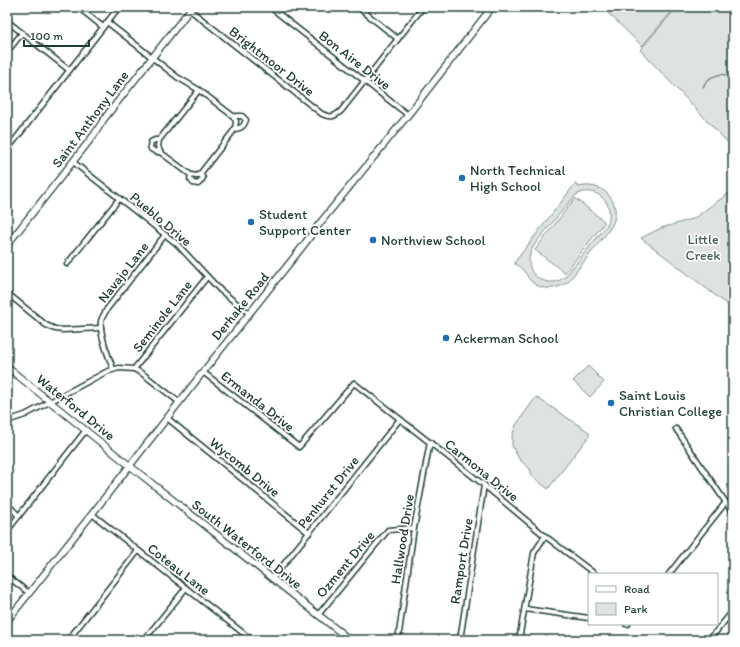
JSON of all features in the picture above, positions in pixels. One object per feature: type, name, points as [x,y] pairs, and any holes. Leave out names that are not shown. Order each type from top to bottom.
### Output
[{"type":"street","points":[[78,7],[103,27]]},
{"type":"street","points":[[7,150],[119,7]]},
{"type":"street","name":"Bon Aire Drive","points":[[270,7],[408,114]]},
{"type":"street","points":[[358,7],[398,39]]},
{"type":"street","points":[[365,82],[423,7]]},
{"type":"street","name":"Derhake Road","points":[[7,621],[492,7]]},
{"type":"street","name":"Brightmoor Drive","points":[[191,8],[322,114],[329,117],[336,116],[365,82]]},
{"type":"street","name":"Saint Anthony Lane","points":[[7,245],[94,135],[104,119],[191,8]]},
{"type":"street","points":[[7,22],[69,70]]},
{"type":"street","points":[[107,22],[177,77],[199,90],[234,117],[236,121],[235,129],[200,174],[196,176],[191,176],[160,152],[156,152],[151,149],[151,142],[159,140]]},
{"type":"street","points":[[7,52],[22,33]]},
{"type":"street","points":[[160,152],[158,146],[159,140],[199,90]]},
{"type":"street","points":[[234,117],[242,116],[246,120],[241,128],[235,129]]},
{"type":"street","name":"Pueblo Drive","points":[[73,162],[177,244],[220,290],[250,314]]},
{"type":"street","points":[[191,176],[190,179],[193,183],[198,184],[203,178],[200,174]]},
{"type":"street","points":[[67,264],[119,199]]},
{"type":"street","name":"Navajo Lane","points":[[101,328],[101,321],[107,309],[166,235]]},
{"type":"street","name":"Seminole Lane","points":[[134,369],[207,277]]},
{"type":"street","points":[[7,293],[46,325],[55,329],[101,328],[113,369]]},
{"type":"street","name":"Waterford Drive","points":[[7,367],[130,466]]},
{"type":"street","points":[[7,421],[25,415],[106,372],[120,368],[134,369],[143,374],[179,402]]},
{"type":"street","name":"Ermanda Drive","points":[[203,372],[299,447],[354,383]]},
{"type":"street","name":"Carmona Drive","points":[[354,383],[594,573]]},
{"type":"street","name":"Wycomb Drive","points":[[167,418],[309,533]]},
{"type":"street","name":"Penhurst Drive","points":[[272,579],[400,419]]},
{"type":"street","points":[[676,429],[733,513]]},
{"type":"street","points":[[7,531],[86,430]]},
{"type":"street","name":"Hallwood Drive","points":[[398,640],[414,528],[430,442]]},
{"type":"street","name":"South Waterford Drive","points":[[130,466],[350,640]]},
{"type":"street","name":"Ramport Drive","points":[[460,640],[484,485]]},
{"type":"street","points":[[670,573],[726,502]]},
{"type":"street","points":[[7,504],[19,516]]},
{"type":"street","name":"Coteau Lane","points":[[92,514],[252,640]]},
{"type":"street","name":"Ozment Drive","points":[[318,615],[388,530],[414,528]]},
{"type":"street","points":[[520,640],[534,553],[546,536]]},
{"type":"street","points":[[68,640],[138,551]]},
{"type":"street","points":[[7,576],[28,593]]},
{"type":"street","points":[[144,640],[186,588]]},
{"type":"street","points":[[525,609],[588,618]]},
{"type":"street","points":[[709,640],[733,611]]},
{"type":"green space","points":[[602,7],[676,7],[642,46]]},
{"type":"green space","points":[[677,7],[733,7],[733,148],[640,50]]},
{"type":"green space","points":[[575,184],[579,187],[589,186],[597,188],[605,191],[610,197],[614,204],[614,221],[609,230],[564,285],[554,288],[544,288],[539,286],[531,281],[523,270],[514,263]],"holes":[[[583,192],[590,192],[601,196],[608,206],[609,218],[607,225],[565,277],[551,282],[538,278],[532,272],[529,265],[533,247],[576,195]]]},
{"type":"green space","name":"Little Creek","points":[[733,188],[733,309],[641,238],[661,228],[693,219],[729,193]]},
{"type":"green space","points":[[575,198],[605,222],[565,273],[535,250]]},
{"type":"green space","points":[[588,366],[604,382],[590,397],[573,381]]},
{"type":"green space","points":[[536,397],[589,432],[589,436],[548,489],[532,476],[530,469],[519,459],[512,446],[512,436],[516,425]]},
{"type":"waterway","points":[[703,87],[712,77],[720,75],[733,77]]},
{"type":"place","name":"North Technical High School","points":[[462,178]]},
{"type":"place","name":"Student Support Center","points":[[251,222]]},
{"type":"place","name":"Northview School","points":[[373,240]]},
{"type":"place","name":"Ackerman School","points":[[446,338]]},
{"type":"place","name":"Saint Louis Christian College","points":[[611,403]]}]
